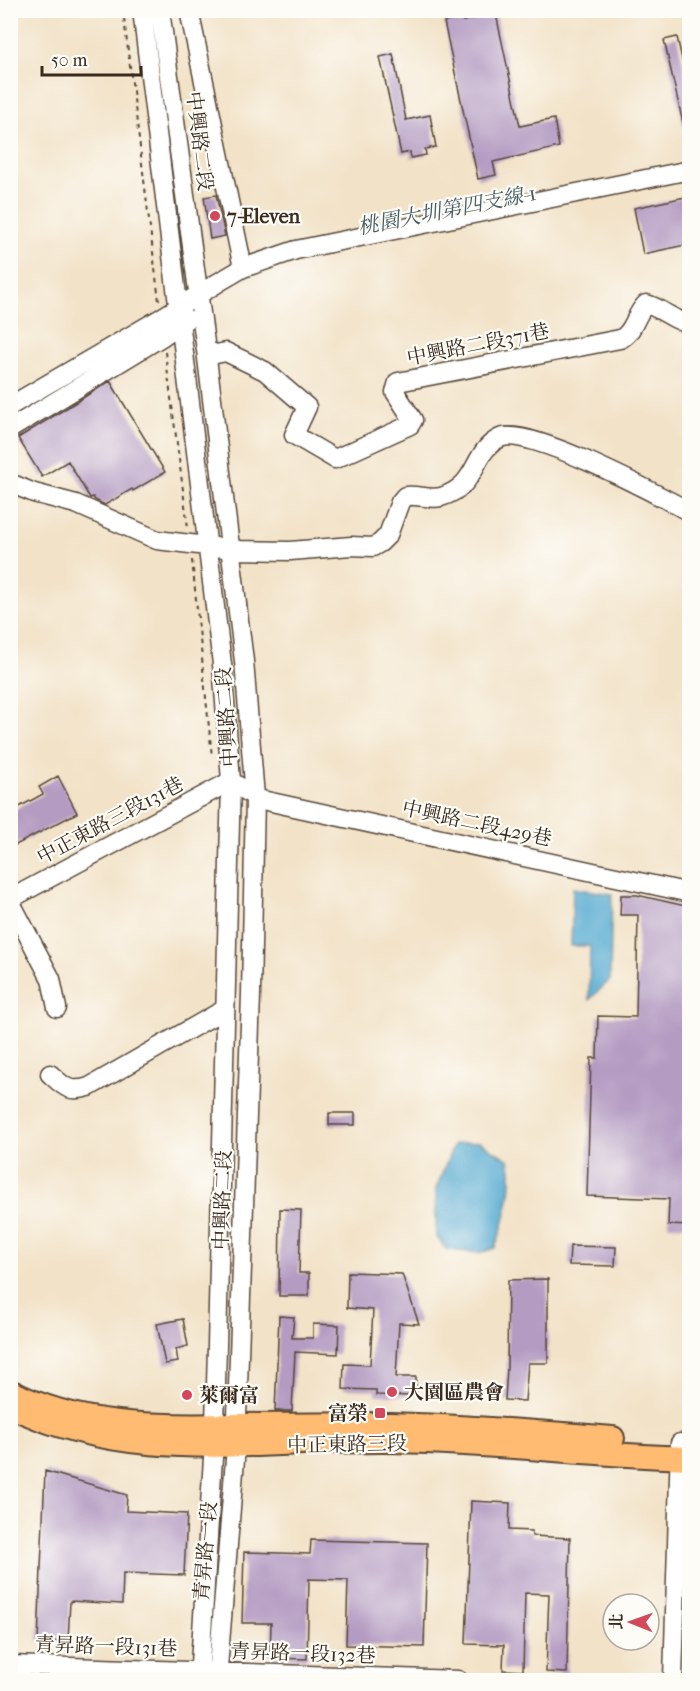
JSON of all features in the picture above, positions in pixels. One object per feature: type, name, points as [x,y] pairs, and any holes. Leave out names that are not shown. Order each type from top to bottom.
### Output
[{"type":"main road","name":"中正東路三段","points":[[10,1391],[64,1412],[111,1422],[161,1426],[226,1436]]},
{"type":"main road","name":"中正東路三段","points":[[10,1406],[38,1419],[93,1436],[144,1444],[390,1424],[470,1427],[685,1451]]},
{"type":"street","name":"中興路二段","points":[[142,10],[172,313],[199,545],[222,664],[231,781],[220,1263],[226,1436]]},
{"type":"street","name":"中興路二段","points":[[160,10],[201,296],[244,661],[255,797],[242,1264],[226,1436]]},
{"type":"street","points":[[189,10],[243,268]]},
{"type":"street","points":[[10,406],[201,296],[243,268],[296,250],[690,170]]},
{"type":"street","name":"中興路二段371巷","points":[[207,350],[216,354],[226,352],[265,371],[307,407],[294,435],[335,459],[410,425],[413,420],[396,392],[398,382],[620,339],[627,336],[641,308],[646,304],[655,306],[679,322],[690,324]]},
{"type":"street","points":[[10,429],[172,313]]},
{"type":"street","points":[[10,483],[34,493],[76,504],[157,540],[231,550],[290,551],[351,546],[373,547],[388,535],[400,502],[405,496],[437,498],[455,492],[472,476],[479,458],[488,447],[501,437],[515,437],[580,457],[690,512]]},
{"type":"street","points":[[231,781],[255,797]]},
{"type":"street","name":"中正東路三段131巷","points":[[10,900],[231,781]]},
{"type":"street","name":"中興路二段429巷","points":[[255,797],[690,893]]},
{"type":"street","points":[[10,900],[51,979],[57,1008]]},
{"type":"street","points":[[50,1074],[64,1087],[76,1091],[89,1087],[225,1009]]},
{"type":"street","points":[[220,1263],[242,1264]]},
{"type":"street","name":"青昇路一段","points":[[199,1676],[226,1436]]},
{"type":"street","name":"青昇路一段","points":[[218,1677],[226,1436]]},
{"type":"street","points":[[673,1680],[685,1451]]},
{"type":"street","name":"青昇路一段131巷","points":[[10,1665],[218,1677]]},
{"type":"street","name":"青昇路一段132巷","points":[[218,1677],[458,1680]]},
{"type":"path","points":[[123,10],[172,313]]},
{"type":"path","points":[[165,351],[199,545],[213,762]]},
{"type":"water","points":[[573,888],[612,894],[610,980],[589,1000],[590,946],[571,946]]},
{"type":"water","points":[[480,1142],[509,1160],[510,1192],[502,1228],[495,1248],[480,1253],[447,1250],[436,1236],[436,1189],[454,1144]]},
{"type":"building","points":[[496,14],[520,126],[554,119],[559,147],[493,162],[496,175],[478,179],[444,22],[463,18],[463,21]]},
{"type":"building","points":[[677,37],[690,95],[690,132],[685,132],[664,40]]},
{"type":"building","points":[[393,54],[406,120],[430,115],[436,147],[425,149],[426,155],[411,158],[410,152],[401,154],[380,57]]},
{"type":"building","name":"7-Eleven","points":[[216,195],[225,236],[210,239],[204,197]]},
{"type":"building","points":[[690,196],[690,244],[643,254],[634,208]]},
{"type":"building","points":[[110,381],[165,472],[105,505],[93,497],[90,498],[68,461],[42,477],[18,438]]},
{"type":"building","points":[[58,776],[77,813],[10,848],[10,812],[43,794],[39,787]]},
{"type":"building","points":[[621,895],[637,895],[690,907],[690,1226],[668,1225],[669,1199],[587,1196],[591,1058],[597,1058],[598,1016],[636,1017],[638,915],[620,915]]},
{"type":"building","points":[[329,1113],[355,1113],[355,1125],[329,1125]]},
{"type":"building","points":[[280,1209],[301,1210],[299,1273],[309,1273],[309,1296],[279,1296]]},
{"type":"building","points":[[570,1246],[616,1247],[615,1266],[569,1265]]},
{"type":"building","points":[[348,1272],[402,1274],[419,1324],[399,1323],[396,1377],[416,1377],[416,1396],[376,1395],[376,1390],[343,1389],[344,1364],[370,1365],[373,1310],[347,1308]]},
{"type":"building","points":[[548,1279],[548,1363],[528,1363],[525,1401],[505,1400],[508,1280]]},
{"type":"building","points":[[279,1316],[294,1317],[292,1338],[313,1338],[313,1324],[339,1325],[338,1354],[295,1352],[292,1411],[275,1411]]},
{"type":"building","points":[[183,1319],[188,1346],[176,1349],[178,1362],[165,1364],[157,1324]]},
{"type":"building","points":[[45,1471],[127,1495],[126,1511],[187,1514],[184,1575],[123,1573],[122,1604],[70,1601],[68,1642],[38,1641]]},
{"type":"building","points":[[471,1501],[510,1503],[509,1530],[532,1531],[532,1536],[570,1538],[567,1673],[546,1672],[549,1594],[525,1593],[523,1671],[503,1670],[504,1645],[466,1644]]},
{"type":"building","points":[[311,1540],[427,1543],[424,1647],[346,1645],[348,1580],[309,1579],[307,1659],[270,1658],[271,1623],[242,1623],[244,1552],[310,1554]]},
{"type":"waterway","name":"桃園大圳第四支線-1","points":[[10,417],[64,385]]},
{"type":"place","name":"7-Eleven","points":[[215,216]]},
{"type":"place","name":"大園區農會","points":[[392,1392]]},
{"type":"place","name":"萊爾富","points":[[187,1395]]},
{"type":"place","name":"富榮","points":[[380,1413]]}]
